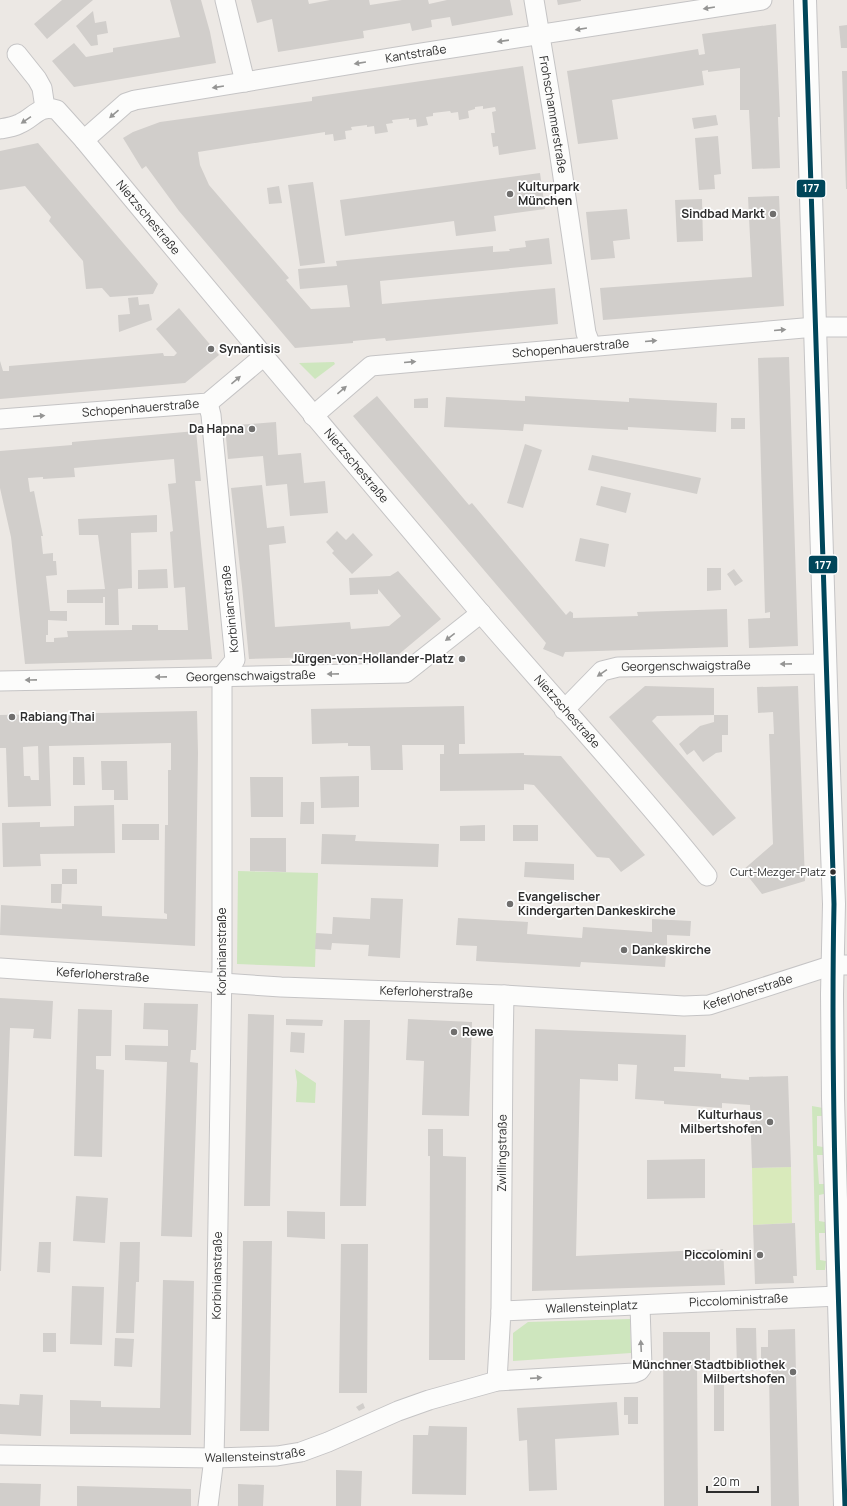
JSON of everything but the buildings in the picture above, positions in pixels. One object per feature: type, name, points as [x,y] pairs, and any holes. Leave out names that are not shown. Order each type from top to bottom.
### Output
[{"type":"main road","points":[[805,0],[825,664],[834,904],[840,965],[832,1098],[842,1234],[838,1296],[845,1506]]},
{"type":"street","points":[[225,0],[245,82]]},
{"type":"street","name":"Frohschammerstraße","points":[[534,0],[541,35],[586,333],[591,346]]},
{"type":"street","name":"Kantstraße","points":[[84,140],[126,103],[135,100],[414,54],[762,0]]},
{"type":"street","points":[[0,128],[19,124],[45,108],[42,88],[37,79],[17,54]]},
{"type":"street","name":"Nietzschestraße","points":[[45,108],[57,110],[84,140],[313,416],[564,710],[678,839],[707,876]]},
{"type":"street","name":"Schopenhauerstraße","points":[[313,416],[371,366],[815,327],[847,327]]},
{"type":"street","name":"Schopenhauerstraße","points":[[0,419],[208,403],[264,356]]},
{"type":"street","name":"Korbinianstraße","points":[[208,403],[211,415],[235,660],[222,676],[222,983],[214,1458],[208,1506]]},
{"type":"street","name":"Georgenschwaigstraße","points":[[0,681],[405,673],[481,613]]},
{"type":"street","name":"Georgenschwaigstraße","points":[[564,710],[602,672],[618,667],[825,664]]},
{"type":"street","name":"Keferloherstraße","points":[[0,968],[337,990],[504,995],[684,1006],[709,1005],[840,965]]},
{"type":"street","name":"Zwillingstraße","points":[[501,1311],[502,1050],[504,995]]},
{"type":"street","name":"Piccoloministraße","points":[[640,1306],[838,1296]]},
{"type":"street","name":"Wallensteinplatz","points":[[497,1381],[634,1373],[639,1372],[642,1367],[640,1306],[501,1311]]},
{"type":"street","points":[[497,1381],[501,1311]]},
{"type":"street","name":"Wallensteinstraße","points":[[0,1455],[214,1458],[274,1457],[301,1452],[328,1442],[398,1411],[429,1400],[497,1381]]},
{"type":"green space","points":[[334,362],[335,364],[315,379],[299,363]]},
{"type":"green space","points":[[238,871],[318,873],[315,967],[237,964]]},
{"type":"green space","points":[[295,1069],[316,1083],[315,1103],[296,1102],[297,1082]]},
{"type":"green space","points":[[812,1106],[823,1108],[823,1116],[817,1116],[817,1146],[823,1147],[823,1155],[817,1155],[819,1184],[824,1184],[824,1194],[819,1195],[819,1221],[825,1222],[825,1233],[819,1233],[820,1260],[826,1261],[825,1270],[816,1270]]},
{"type":"green space","points":[[791,1167],[792,1223],[753,1225],[752,1168]]},
{"type":"green space","points":[[630,1319],[631,1353],[513,1361],[513,1333],[528,1322]]},
{"type":"transit line","name":"177","points":[[805,0],[834,904],[834,1130],[845,1506]]},
{"type":"place","name":"Kulturpark München","points":[[510,194]]},
{"type":"place","name":"Sindbad Markt","points":[[773,214]]},
{"type":"place","name":"Synantisis","points":[[211,349]]},
{"type":"place","name":"Da Hapna","points":[[252,429]]},
{"type":"place","name":"Jürgen-von-Hollander-Platz","points":[[462,659]]},
{"type":"place","name":"Rabiang Thai","points":[[12,717]]},
{"type":"place","name":"Curt-Mezger-Platz","points":[[833,872]]},
{"type":"place","name":"Evangelischer Kindergarten Dankeskirche","points":[[510,904]]},
{"type":"place","name":"Dankeskirche","points":[[624,950]]},
{"type":"place","name":"Rewe","points":[[454,1032]]},
{"type":"place","name":"Kulturhaus Milbertshofen","points":[[770,1122]]},
{"type":"place","name":"Piccolomini","points":[[760,1255]]},
{"type":"place","name":"Münchner Stadtbibliothek Milbertshofen","points":[[793,1372]]}]
